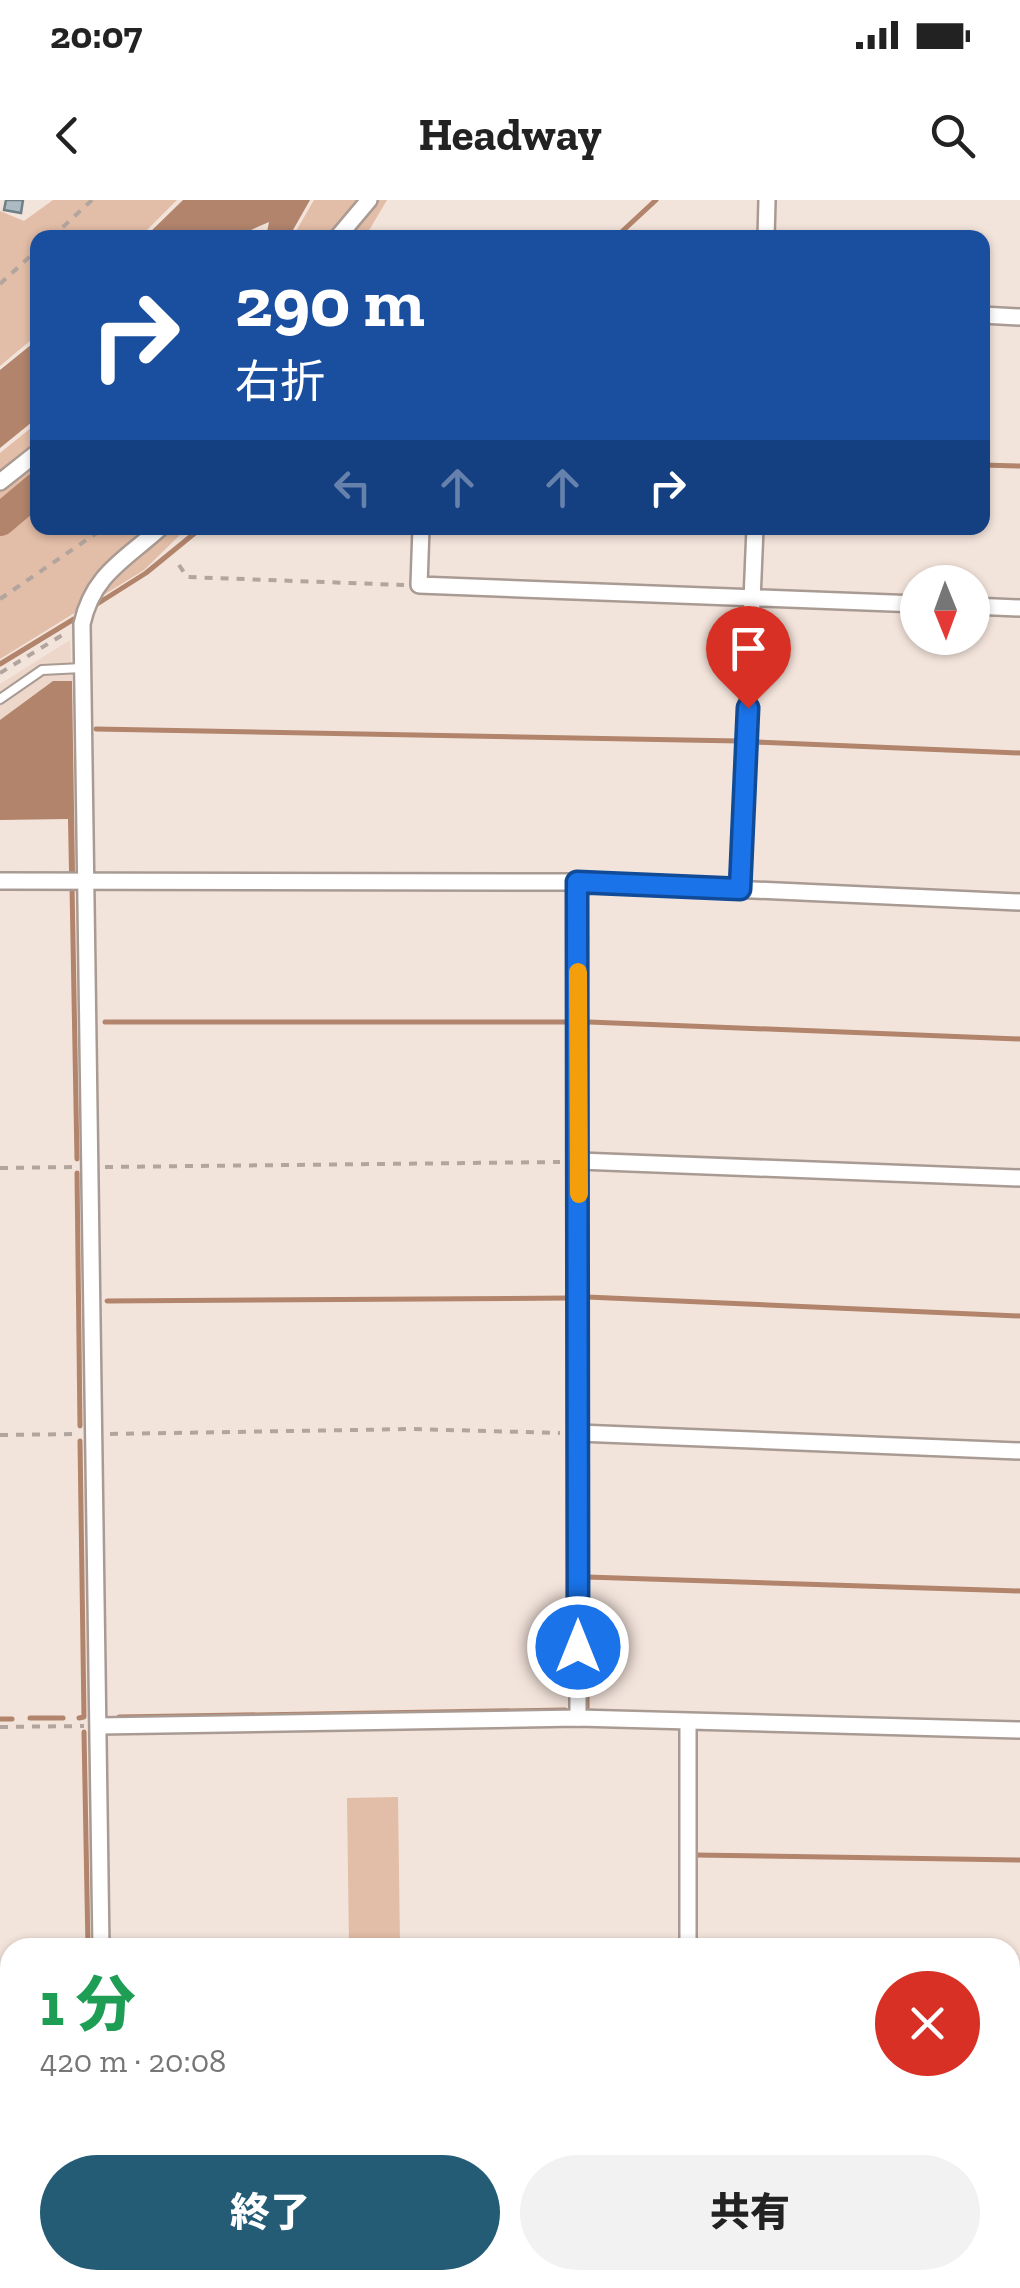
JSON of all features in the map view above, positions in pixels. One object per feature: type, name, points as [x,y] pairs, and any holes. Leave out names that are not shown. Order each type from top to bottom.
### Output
[{"type":"street","points":[[345,230],[369,200]]},
{"type":"street","points":[[766,230],[768,200]]},
{"type":"street","points":[[990,315],[1020,316]]},
{"type":"street","points":[[0,482],[30,458]]},
{"type":"street","points":[[102,1938],[82,624],[87,600],[101,579],[152,535]]},
{"type":"street","points":[[421,535],[418,585],[900,603]]},
{"type":"street","points":[[740,889],[755,535]]},
{"type":"street","points":[[990,607],[1020,608]]},
{"type":"street","points":[[0,881],[577,882],[1020,902]]},
{"type":"street","points":[[577,882],[578,1718]]},
{"type":"street","points":[[579,1162],[1020,1178]]},
{"type":"street","points":[[578,1433],[1020,1451]]},
{"type":"street","points":[[98,1726],[578,1718],[1020,1730]]},
{"type":"street","points":[[688,1722],[688,1938]]},
{"type":"lane","points":[[0,699],[42,670],[82,668]]},
{"type":"path","points":[[59,230],[92,200]]},
{"type":"path","points":[[0,284],[30,257]]},
{"type":"path","points":[[0,599],[94,535]]},
{"type":"path","points":[[180,565],[188,576],[418,585]]},
{"type":"path","points":[[0,673],[82,624]]},
{"type":"path","points":[[0,1168],[579,1162]]},
{"type":"path","points":[[0,1435],[412,1430],[578,1433]]},
{"type":"path","points":[[0,1728],[98,1726]]},
{"type":"shaded area","points":[[53,200],[177,200],[147,230],[30,230],[30,341],[0,366],[0,211],[24,221]]},
{"type":"shaded area","points":[[183,200],[310,200],[293,230],[267,230],[269,222],[251,230],[152,230]]},
{"type":"shaded area","points":[[314,200],[387,200],[369,230],[297,230]]},
{"type":"shaded area","points":[[30,346],[30,424],[0,448],[0,370]]},
{"type":"shaded area","points":[[30,429],[30,535],[180,535],[144,570],[0,659],[0,453]]},
{"type":"shaded area","points":[[70,640],[72,681],[53,681],[0,720],[0,684]]},
{"type":"shaded area","points":[[53,681],[72,681],[75,872],[69,872],[68,819],[0,820],[0,720]]},
{"type":"shaded area","points":[[398,1797],[400,1938],[349,1938],[347,1798]]},
{"type":"building","points":[[6,200],[23,200],[21,213],[4,210]]},
{"type":"waterway","points":[[624,230],[656,200]]},
{"type":"waterway","points":[[990,465],[1020,466]]},
{"type":"waterway","points":[[0,520],[30,495]]},
{"type":"waterway","points":[[97,604],[146,573],[192,535]]},
{"type":"waterway","points":[[0,664],[74,619]]},
{"type":"waterway","points":[[96,729],[739,741]]},
{"type":"waterway","points":[[755,742],[1020,753]]},
{"type":"waterway","points":[[72,886],[77,1159]]},
{"type":"waterway","points":[[105,1022],[570,1022]]},
{"type":"waterway","points":[[589,1022],[1020,1039]]},
{"type":"waterway","points":[[77,1173],[80,1426]]},
{"type":"waterway","points":[[587,1297],[1020,1316]]},
{"type":"waterway","points":[[107,1301],[570,1298]]},
{"type":"waterway","points":[[79,1718],[84,1717],[80,1441]]},
{"type":"waterway","points":[[587,1710],[587,1577],[1020,1591]]},
{"type":"waterway","points":[[119,1717],[565,1710]]},
{"type":"waterway","points":[[30,1718],[63,1718]]},
{"type":"waterway","points":[[0,1719],[12,1719]]},
{"type":"waterway","points":[[84,1732],[88,1938]]},
{"type":"waterway","points":[[695,1855],[1020,1860]]},
{"type":"slow traffic","points":[[578,972],[579,1194]]},
{"type":"route","points":[[578,1647],[577,882],[740,889],[748,708]]}]
